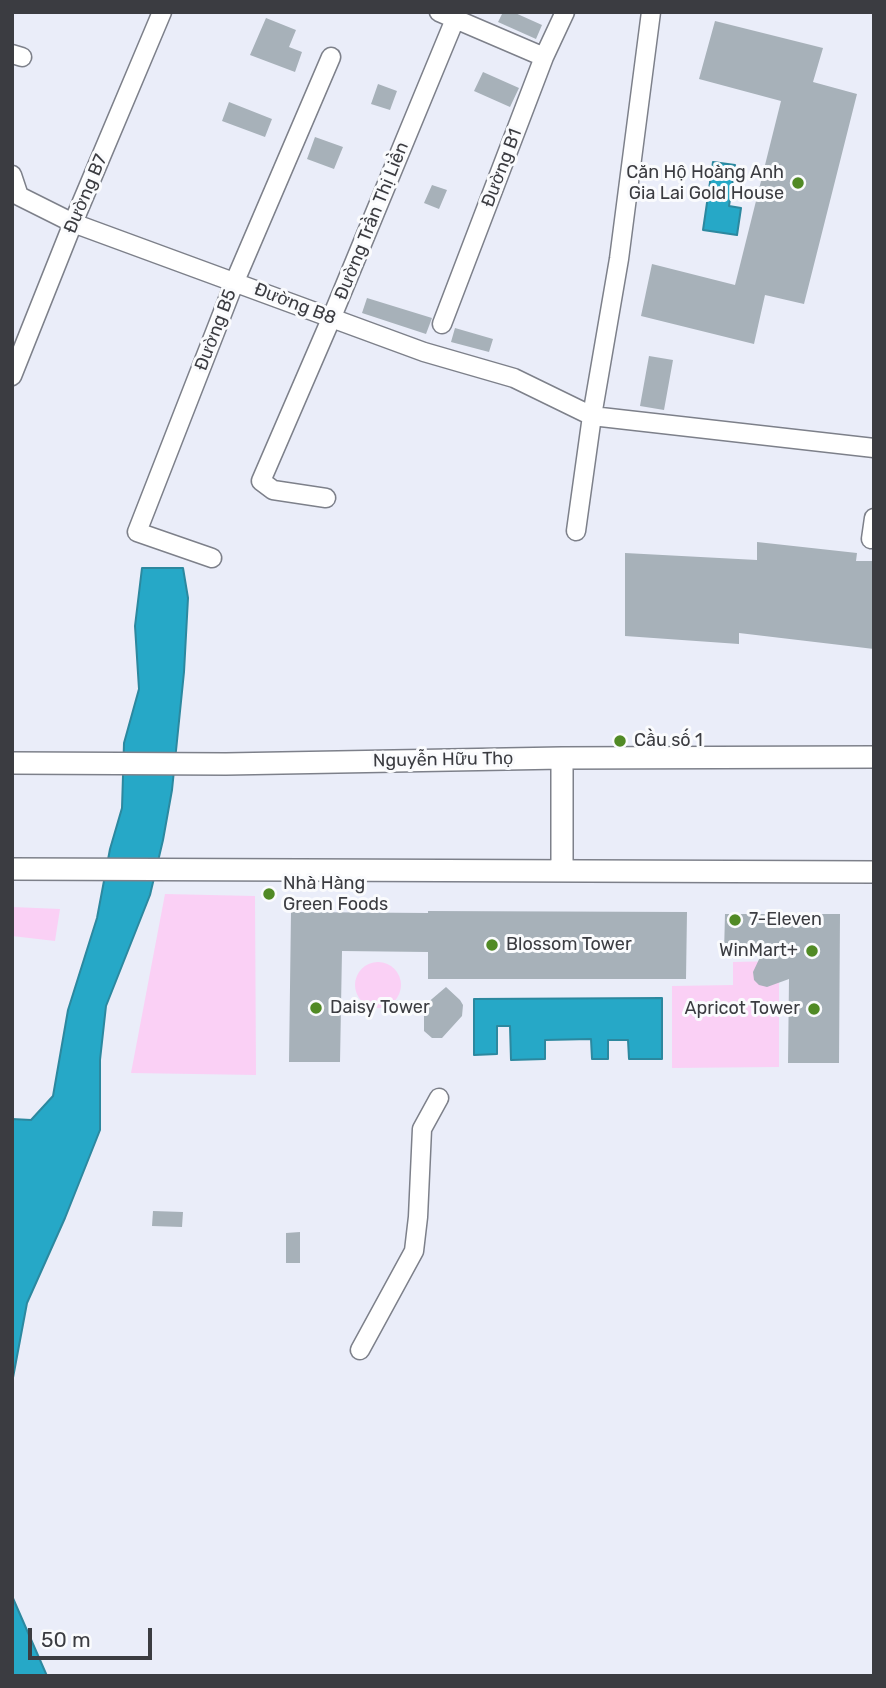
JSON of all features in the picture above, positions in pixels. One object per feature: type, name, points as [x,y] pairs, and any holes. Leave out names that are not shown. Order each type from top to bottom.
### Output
[{"type":"main road","name":"Nguyễn Hữu Thọ","points":[[12,763],[88,765],[562,758],[874,757]]},
{"type":"main road","points":[[562,758],[562,870]]},
{"type":"main road","points":[[12,869],[874,872]]},
{"type":"street","name":"Đường B7","points":[[12,376],[162,12]]},
{"type":"street","name":"Đường B1","points":[[442,324],[544,57],[565,12]]},
{"type":"street","points":[[576,531],[592,416],[619,259],[651,12]]},
{"type":"street","points":[[451,14],[544,57]]},
{"type":"street","name":"Đường Trần Thị Liền","points":[[326,498],[273,490],[261,481],[331,318],[451,14]]},
{"type":"street","name":"Đường B5","points":[[212,558],[137,532],[235,281],[331,57]]},
{"type":"street","name":"Đường B8","points":[[12,175],[19,196],[74,223],[424,352],[514,378],[592,416],[874,447]]},
{"type":"street","points":[[871,539],[874,518]]},
{"type":"street","points":[[360,1350],[414,1251],[422,1129],[439,1098]]},
{"type":"shaded area","points":[[165,894],[255,896],[256,1075],[131,1073]]},
{"type":"shaded area","points":[[12,907],[60,909],[55,941],[12,936]]},
{"type":"shaded area","points":[[779,961],[779,1067],[672,1068],[672,986],[733,985],[733,962]]},
{"type":"shaded area","points":[[378,962],[394,969],[401,985],[394,1001],[378,1008],[362,1001],[355,985],[362,969]]},
{"type":"water","points":[[713,162],[735,165],[729,206],[741,208],[737,235],[703,230]]},
{"type":"water","points":[[142,568],[183,568],[188,598],[184,672],[172,790],[150,895],[106,1006],[100,1060],[100,1130],[27,1303],[12,1383],[12,1119],[31,1120],[53,1096],[68,1010],[97,918],[110,849],[122,808],[124,743],[139,689],[135,626]]},
{"type":"water","points":[[662,998],[662,1059],[629,1059],[628,1040],[608,1040],[608,1059],[592,1059],[591,1039],[545,1040],[545,1059],[511,1060],[510,1026],[497,1026],[497,1054],[474,1055],[474,999]]},
{"type":"water","points":[[12,1596],[47,1676],[12,1676]]},
{"type":"building","points":[[503,12],[513,12],[542,25],[536,39],[498,22]]},
{"type":"building","points":[[266,18],[296,30],[289,47],[302,52],[295,72],[250,55]]},
{"type":"building","name":"Căn Hộ Hoàng Anh Gia Lai Gold House","points":[[715,21],[823,48],[813,82],[857,94],[804,304],[765,295],[754,344],[641,316],[652,264],[735,285],[781,101],[699,79]]},
{"type":"building","points":[[483,72],[519,88],[510,107],[474,91]]},
{"type":"building","points":[[378,84],[397,91],[390,110],[371,104]]},
{"type":"building","points":[[229,102],[272,119],[265,137],[222,121]]},
{"type":"building","points":[[315,137],[343,147],[334,169],[307,159]]},
{"type":"building","points":[[432,185],[447,190],[439,209],[424,203]]},
{"type":"building","points":[[367,298],[432,318],[426,334],[362,313]]},
{"type":"building","points":[[455,328],[493,339],[489,352],[451,342]]},
{"type":"building","points":[[649,356],[673,360],[664,410],[640,406]]},
{"type":"building","points":[[757,542],[857,553],[856,561],[874,561],[874,649],[739,633],[739,644],[625,636],[625,553],[757,560]]},
{"type":"building","points":[[291,912],[687,912],[686,979],[428,979],[428,952],[342,951],[340,1062],[289,1062]]},
{"type":"building","points":[[725,914],[840,914],[839,1063],[788,1063],[789,979],[767,987],[759,985],[754,980],[753,972],[762,953],[724,953]]},
{"type":"building","points":[[446,987],[463,1005],[462,1016],[442,1038],[432,1038],[424,1031],[424,1015],[419,1010]]},
{"type":"building","points":[[153,1211],[183,1212],[182,1227],[152,1226]]},
{"type":"building","points":[[300,1232],[300,1263],[286,1263],[286,1233]]},
{"type":"place","name":"Căn Hộ Hoàng Anh Gia Lai Gold House","points":[[798,183]]},
{"type":"place","name":"Cầu số 1","points":[[620,741]]},
{"type":"place","name":"Nhà Hàng Green Foods","points":[[269,894]]},
{"type":"place","name":"7-Eleven","points":[[735,920]]},
{"type":"place","name":"Blossom Tower","points":[[492,945]]},
{"type":"place","name":"WinMart+","points":[[812,951]]},
{"type":"place","name":"Daisy Tower","points":[[316,1008]]},
{"type":"place","name":"Apricot Tower","points":[[814,1009]]}]
